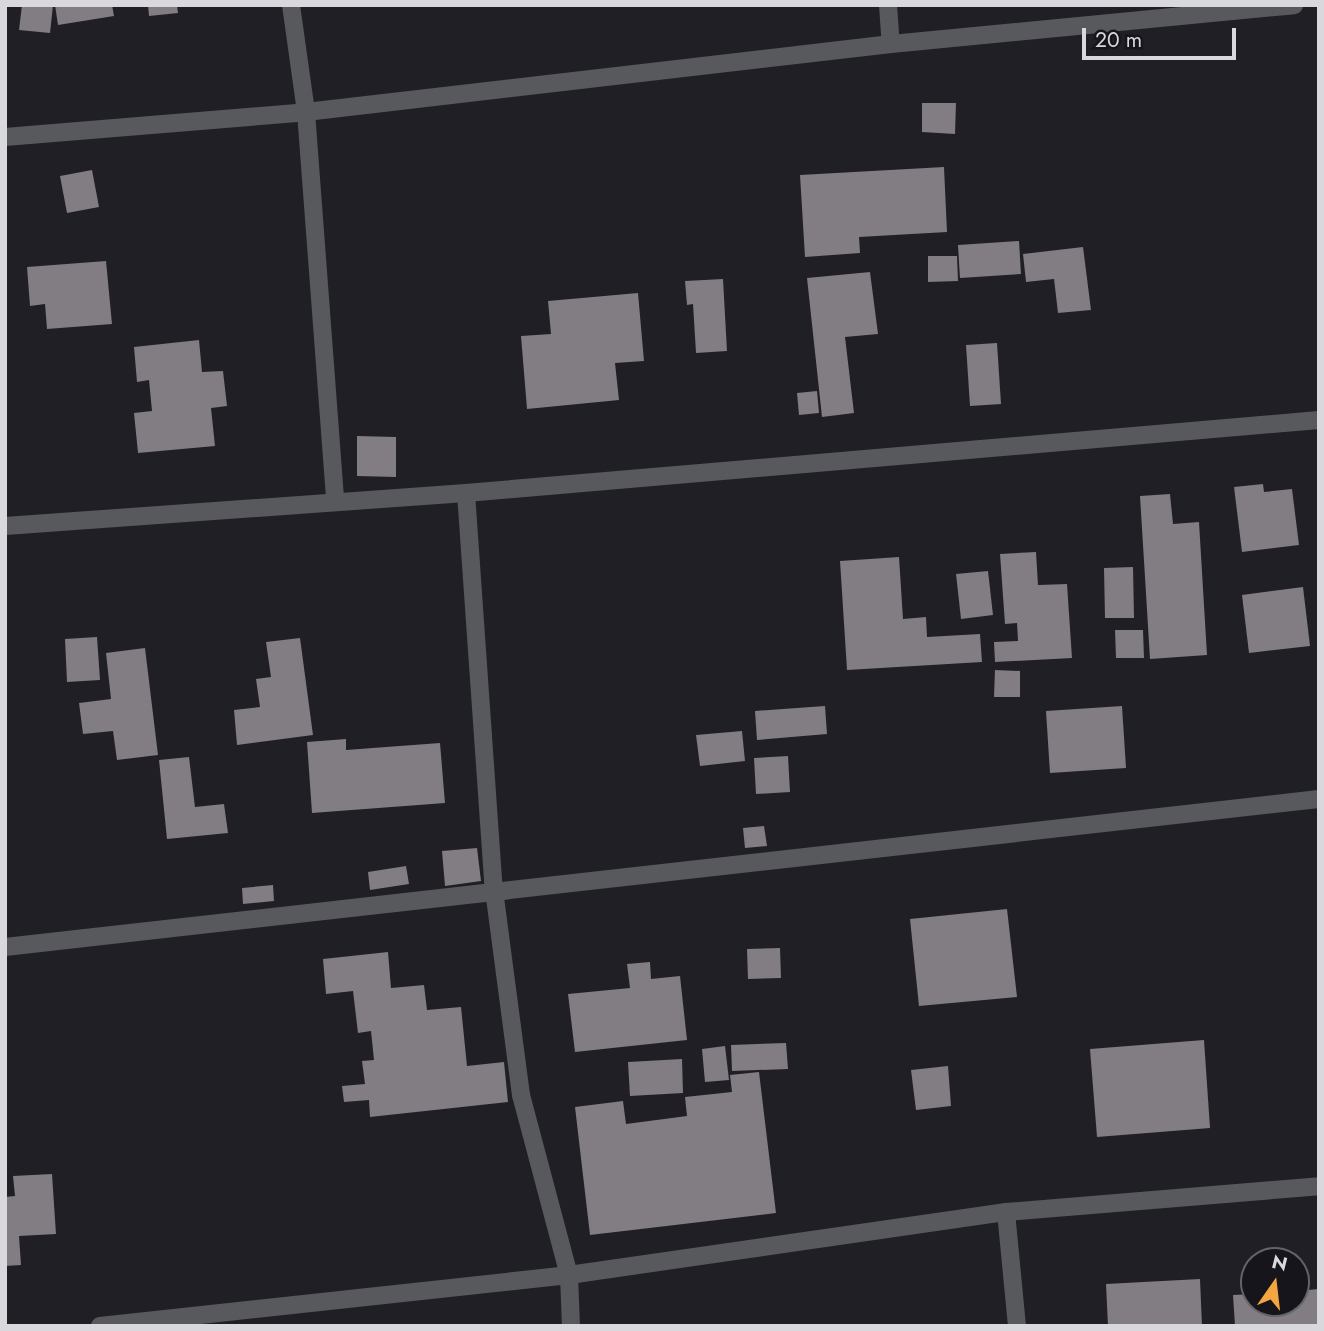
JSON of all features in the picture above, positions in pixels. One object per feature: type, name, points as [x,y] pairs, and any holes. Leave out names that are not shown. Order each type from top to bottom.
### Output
[{"type":"street","points":[[291,5],[306,112],[335,500]]},
{"type":"street","points":[[888,5],[891,44]]},
{"type":"street","points":[[5,137],[306,112],[891,44],[1294,5]]},
{"type":"street","points":[[5,526],[335,500],[466,493],[1319,420]]},
{"type":"street","points":[[466,493],[494,890],[521,1095],[569,1275],[571,1326]]},
{"type":"street","points":[[5,947],[1319,799]]},
{"type":"street","points":[[100,1326],[569,1275],[1006,1212],[1319,1186]]},
{"type":"street","points":[[1006,1212],[1017,1326]]},
{"type":"building","points":[[22,5],[53,5],[50,33],[19,30]]},
{"type":"building","points":[[55,5],[112,5],[114,16],[58,25]]},
{"type":"building","points":[[148,5],[177,5],[178,13],[149,16]]},
{"type":"building","points":[[922,103],[956,103],[955,134],[922,132]]},
{"type":"building","points":[[944,167],[947,232],[859,237],[860,253],[805,257],[800,175]]},
{"type":"building","points":[[92,170],[99,207],[67,213],[60,176]]},
{"type":"building","points":[[1019,241],[1021,274],[960,278],[958,245]]},
{"type":"building","points":[[1083,247],[1091,310],[1058,313],[1054,279],[1026,282],[1023,254]]},
{"type":"building","points":[[928,256],[957,256],[958,281],[928,282]]},
{"type":"building","points":[[106,261],[112,324],[47,329],[45,304],[30,306],[27,267]]},
{"type":"building","points":[[870,272],[878,334],[845,337],[854,413],[822,417],[807,278]]},
{"type":"building","points":[[723,279],[727,351],[696,353],[693,304],[687,305],[685,281]]},
{"type":"building","points":[[638,293],[644,361],[615,363],[619,400],[527,409],[521,336],[551,334],[548,301]]},
{"type":"building","points":[[199,340],[202,372],[223,371],[227,406],[211,408],[215,446],[138,453],[134,413],[152,411],[149,380],[137,382],[134,347]]},
{"type":"building","points":[[997,343],[1001,404],[970,406],[966,345]]},
{"type":"building","points":[[817,391],[819,413],[799,415],[797,393]]},
{"type":"building","points":[[357,436],[396,437],[396,477],[357,476]]},
{"type":"building","points":[[1263,484],[1264,492],[1292,489],[1299,545],[1242,552],[1234,487]]},
{"type":"building","points":[[1170,494],[1173,524],[1199,522],[1207,655],[1150,659],[1140,496]]},
{"type":"building","points":[[1036,552],[1038,585],[1067,584],[1072,658],[995,662],[994,642],[1018,641],[1017,623],[1005,624],[1000,554]]},
{"type":"building","points":[[899,557],[903,619],[926,617],[927,637],[980,634],[982,662],[847,670],[840,561]]},
{"type":"building","points":[[1133,567],[1134,618],[1105,618],[1104,568]]},
{"type":"building","points":[[988,571],[993,615],[961,619],[956,574]]},
{"type":"building","points":[[1303,587],[1310,646],[1249,653],[1242,595]]},
{"type":"building","points":[[1115,630],[1143,630],[1144,658],[1116,658]]},
{"type":"building","points":[[97,637],[100,680],[67,682],[65,639]]},
{"type":"building","points":[[300,638],[313,735],[237,745],[234,710],[260,707],[256,679],[271,677],[266,642]]},
{"type":"building","points":[[145,648],[158,755],[117,760],[113,731],[83,734],[79,703],[111,699],[106,653]]},
{"type":"building","points":[[995,670],[1020,671],[1020,697],[994,697]]},
{"type":"building","points":[[825,706],[827,734],[757,740],[755,711]]},
{"type":"building","points":[[1122,706],[1126,768],[1050,773],[1046,711]]},
{"type":"building","points":[[742,731],[745,761],[700,766],[696,735]]},
{"type":"building","points":[[346,739],[346,750],[440,743],[445,803],[312,813],[307,742]]},
{"type":"building","points":[[788,756],[790,792],[756,794],[754,758]]},
{"type":"building","points":[[189,757],[195,807],[224,804],[228,833],[167,839],[159,760]]},
{"type":"building","points":[[764,826],[767,846],[745,848],[743,828]]},
{"type":"building","points":[[477,848],[481,881],[445,886],[442,851]]},
{"type":"building","points":[[406,866],[409,884],[370,890],[368,872]]},
{"type":"building","points":[[273,885],[274,901],[243,904],[242,888]]},
{"type":"building","points":[[1007,909],[1017,997],[919,1006],[910,919]]},
{"type":"building","points":[[780,948],[781,978],[748,979],[747,949]]},
{"type":"building","points":[[388,952],[391,988],[424,985],[427,1010],[461,1007],[467,1066],[504,1062],[508,1102],[370,1117],[369,1100],[344,1102],[342,1086],[365,1084],[362,1061],[374,1060],[371,1031],[358,1033],[353,991],[326,994],[323,959]]},
{"type":"building","points":[[650,962],[651,979],[680,976],[687,1040],[575,1052],[568,994],[630,988],[627,964]]},
{"type":"building","points":[[1204,1040],[1210,1128],[1097,1137],[1090,1049]]},
{"type":"building","points":[[786,1043],[788,1069],[732,1071],[731,1045]]},
{"type":"building","points":[[725,1046],[729,1080],[705,1082],[702,1049]]},
{"type":"building","points":[[682,1059],[683,1093],[630,1096],[628,1062]]},
{"type":"building","points":[[948,1066],[951,1106],[916,1110],[911,1070]]},
{"type":"building","points":[[759,1072],[776,1213],[590,1235],[575,1107],[623,1101],[626,1124],[687,1116],[685,1097],[732,1092],[730,1075]]},
{"type":"building","points":[[52,1174],[56,1234],[19,1236],[21,1265],[5,1266],[5,1197],[15,1196],[13,1176]]},
{"type":"building","points":[[1200,1279],[1202,1326],[1108,1326],[1106,1284]]},
{"type":"building","points":[[1319,1289],[1319,1326],[1235,1326],[1233,1295],[1240,1295],[1240,1317],[1310,1317],[1310,1290]]}]
